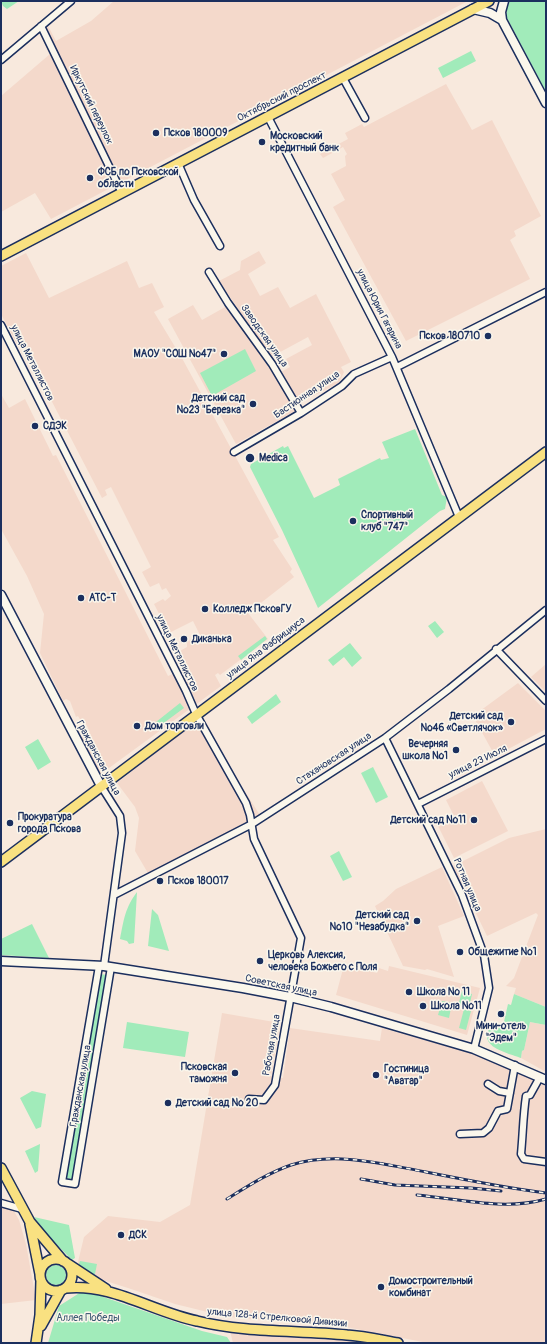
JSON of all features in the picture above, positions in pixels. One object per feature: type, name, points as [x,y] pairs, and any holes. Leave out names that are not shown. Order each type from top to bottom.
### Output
[{"type":"main road","name":"Октябрьский проспект","points":[[1,256],[489,1]]},
{"type":"main road","name":"улица Яна Фабрициуса","points":[[1,862],[546,452]]},
{"type":"main road","points":[[1,1168],[30,1222],[70,1268],[72,1275],[70,1282],[51,1306],[39,1332],[36,1343]]},
{"type":"main road","points":[[30,1222],[41,1277],[47,1288],[64,1289]]},
{"type":"main road","points":[[39,1332],[42,1268],[47,1262],[55,1260],[65,1262]]},
{"type":"main road","name":"улица 128-й Стрелковой Дивизии","points":[[65,1262],[111,1292]]},
{"type":"main road","name":"улица 128-й Стрелковой Дивизии","points":[[64,1289],[84,1287],[111,1292],[167,1313],[197,1322],[249,1328],[349,1335],[398,1343]]},
{"type":"street","points":[[1,60],[71,1]]},
{"type":"street","points":[[504,1],[501,12],[502,20],[546,103]]},
{"type":"street","points":[[473,9],[490,13],[502,20]]},
{"type":"street","name":"Иркутский переулок","points":[[41,26],[122,193]]},
{"type":"street","points":[[343,78],[365,118]]},
{"type":"street","name":"улица Юрия Гагарина","points":[[268,116],[397,367],[459,517]]},
{"type":"street","points":[[178,163],[194,200],[220,246]]},
{"type":"street","name":"Заводская улица","points":[[209,272],[228,303],[272,364],[301,413]]},
{"type":"street","points":[[397,367],[546,292]]},
{"type":"street","name":"улица Металлистов","points":[[1,325],[186,691],[196,714],[246,803],[252,824],[254,839],[302,938],[290,997]]},
{"type":"street","name":"Бастионная улица","points":[[234,452],[301,413],[342,386],[354,374],[392,357]]},
{"type":"street","name":"Гражданская улица","points":[[1,595],[101,786],[120,816],[122,824],[105,966],[75,1184],[62,1182],[105,966]]},
{"type":"street","name":"Стахановская улица","points":[[114,895],[252,824],[386,738],[546,610]]},
{"type":"street","points":[[496,650],[546,701]]},
{"type":"street","name":"Ротная улица","points":[[386,738],[462,895],[484,955],[489,988],[474,1049]]},
{"type":"street","name":"улица 23 Июля","points":[[418,804],[546,739]]},
{"type":"street","name":"Советская улица","points":[[1,961],[105,966],[290,997],[331,1007],[474,1049],[543,1079]]},
{"type":"street","name":"Рабочая улица","points":[[249,1098],[264,1100],[275,1085],[290,997]]},
{"type":"street","points":[[460,1134],[483,1133],[489,1128],[498,1111],[507,1109],[515,1066]]},
{"type":"street","points":[[543,1079],[530,1095],[526,1096],[522,1119],[524,1126],[521,1154],[524,1159],[546,1162]]},
{"type":"street","points":[[488,1084],[499,1091],[510,1093]]},
{"type":"street","points":[[1,1203],[22,1209]]},
{"type":"shaded area","points":[[114,1],[468,1],[51,219],[35,193],[1,212],[1,96],[50,54],[38,30],[46,22],[56,41],[91,21]]},
{"type":"shaded area","points":[[446,84],[472,130],[492,120],[541,216],[514,231],[516,236],[510,240],[530,279],[406,341],[333,207],[345,200],[331,174],[346,166],[345,156],[347,154],[343,147],[323,158],[320,154],[348,139],[345,133],[362,124],[364,127]]},
{"type":"shaded area","points":[[259,251],[266,263],[248,274],[260,296],[278,287],[290,308],[316,294],[351,362],[341,367],[344,372],[339,383],[299,403],[281,372],[290,367],[286,359],[312,345],[308,337],[271,357],[219,281],[240,270],[241,261]]},
{"type":"shaded area","points":[[26,253],[49,298],[127,261],[139,288],[152,283],[164,307],[154,312],[183,360],[279,537],[273,540],[292,569],[290,572],[294,577],[248,613],[268,639],[220,675],[218,673],[215,675],[221,686],[94,779],[75,742],[90,732],[85,722],[82,723],[78,716],[76,717],[70,701],[66,699],[63,701],[40,653],[44,614],[27,576],[1,529],[1,394],[9,408],[25,399],[53,456],[56,455],[168,676],[182,670],[192,688],[195,686],[178,652],[187,647],[187,642],[200,635],[193,621],[169,633],[154,604],[163,599],[165,601],[171,596],[166,588],[162,590],[159,583],[150,587],[142,572],[151,567],[111,487],[105,490],[107,495],[102,498],[22,344],[18,346],[1,314],[1,266]]},
{"type":"shaded area","points":[[193,305],[202,320],[227,306],[277,379],[295,411],[236,444],[168,319]]},
{"type":"shaded area","points":[[546,664],[546,692],[531,677]]},
{"type":"shaded area","name":"Детский сад №46 «Светлячок»","points":[[518,683],[546,711],[546,729],[495,756],[473,716]]},
{"type":"shaded area","points":[[199,719],[263,820],[152,880],[135,851],[139,818],[135,807],[117,783]]},
{"type":"shaded area","name":"Детский сад №11","points":[[482,781],[508,831],[454,858],[437,824],[454,816],[446,800]]},
{"type":"shaded area","points":[[546,829],[546,1007],[514,994],[516,988],[506,986],[514,978],[538,915],[536,913],[487,936],[453,866],[509,838]]},
{"type":"shaded area","name":"Детский сад №10 \"Незабудка\"","points":[[442,867],[464,916],[438,926],[454,977],[427,969],[425,970],[403,966],[375,906],[396,889]]},
{"type":"shaded area","name":"Школа №11","points":[[344,965],[377,973],[379,968],[388,971],[389,966],[480,988],[467,1035],[336,995]]},
{"type":"shaded area","points":[[222,1013],[280,1023],[271,1076],[283,1078],[290,1028],[380,1041],[382,1028],[492,1059],[546,1085],[546,1343],[428,1343],[336,1325],[228,1317],[175,1304],[93,1277],[77,1266],[84,1237],[108,1216],[160,1222],[190,1205]]},
{"type":"shaded area","points":[[530,1022],[546,1025],[546,1072],[521,1058]]},
{"type":"shaded area","points":[[7,1199],[19,1220],[26,1244],[36,1300],[1,1304],[1,1200]]},
{"type":"shaded area","points":[[230,1331],[336,1338],[380,1343],[233,1343]]},
{"type":"green space","points":[[1,1],[19,1],[7,9],[3,6]]},
{"type":"green space","points":[[510,1],[546,1],[546,92],[506,16],[507,7]]},
{"type":"green space","points":[[471,51],[476,61],[443,78],[438,68]]},
{"type":"green space","points":[[245,349],[256,371],[212,396],[200,373]]},
{"type":"green space","name":"Спортивный клуб \"747\"","points":[[415,429],[442,495],[447,497],[445,509],[440,511],[318,608],[282,530],[250,467],[251,464],[283,446],[284,448],[288,446],[314,498],[340,485],[338,479],[380,458],[381,460],[389,458],[382,442]]},
{"type":"green space","points":[[435,621],[444,632],[437,638],[428,626]]},
{"type":"green space","points":[[265,636],[267,639],[241,660],[238,656]]},
{"type":"green space","points":[[350,643],[362,658],[352,667],[344,657],[333,666],[328,660]]},
{"type":"green space","points":[[276,694],[281,702],[252,724],[247,717]]},
{"type":"green space","points":[[180,703],[184,708],[161,725],[159,722],[157,724],[156,722]]},
{"type":"green space","points":[[38,739],[51,762],[38,770],[25,747]]},
{"type":"green space","points":[[373,767],[388,797],[376,803],[361,773]]},
{"type":"green space","points":[[339,851],[352,877],[343,881],[330,856]]},
{"type":"green space","points":[[137,892],[134,943],[129,944],[127,941],[120,939],[127,909]]},
{"type":"green space","points":[[152,909],[158,915],[169,951],[148,946]]},
{"type":"green space","points":[[32,924],[49,958],[1,955],[1,939]]},
{"type":"green space","points":[[99,974],[108,975],[73,1179],[65,1178]]},
{"type":"green space","points":[[462,991],[472,994],[469,1008],[458,1006]]},
{"type":"green space","points":[[514,994],[546,1007],[546,1025],[530,1022],[521,1058],[494,1047],[489,1043],[487,1037],[488,1031],[493,1023],[503,1026],[508,1004],[511,1005]]},
{"type":"green space","points":[[442,1001],[452,1003],[449,1018],[438,1015]]},
{"type":"green space","points":[[464,1009],[471,1011],[466,1030],[459,1028]]},
{"type":"green space","points":[[127,1022],[189,1032],[185,1057],[123,1048]]},
{"type":"green space","points":[[32,1091],[46,1094],[41,1127],[36,1129],[20,1098]]},
{"type":"green space","points":[[40,1144],[38,1171],[35,1173],[25,1151]]},
{"type":"green space","points":[[34,1217],[69,1225],[75,1258],[72,1260],[48,1236]]},
{"type":"green space","points":[[80,1261],[97,1264],[95,1274],[92,1275],[78,1266]]},
{"type":"green space","points":[[52,1265],[60,1265],[66,1271],[66,1279],[60,1285],[52,1285],[46,1279],[46,1271]]},
{"type":"green space","name":"Аллея Победы","points":[[81,1292],[92,1293],[202,1331],[227,1337],[231,1343],[48,1343],[59,1306]]},
{"type":"railway","points":[[227,1199],[258,1180],[283,1168],[308,1161],[325,1159],[359,1160],[486,1184],[546,1193]]},
{"type":"railway","points":[[361,1179],[395,1185],[471,1188],[501,1191]]},
{"type":"railway","points":[[417,1195],[498,1204],[514,1204],[546,1199]]},
{"type":"place","name":"Псков 180009","points":[[156,133]]},
{"type":"place","name":"Московский кредитный банк","points":[[262,142]]},
{"type":"place","name":"ФСБ по Псковской области","points":[[90,178]]},
{"type":"place","name":"Псков 180710","points":[[488,336]]},
{"type":"place","name":"МАОУ \"СОШ №47\"","points":[[224,354]]},
{"type":"place","name":"Детский сад №23 \"Березка\"","points":[[253,404]]},
{"type":"place","name":"СДЭК","points":[[35,426]]},
{"type":"place","name":"Medica","points":[[250,458]]},
{"type":"place","name":"Спортивный клуб \"747\"","points":[[353,521]]},
{"type":"place","name":"ATC-T","points":[[81,598]]},
{"type":"place","name":"Колледж ПсковГУ","points":[[205,609]]},
{"type":"place","name":"Диканька","points":[[184,639]]},
{"type":"place","name":"Детский сад №46 «Светлячок»","points":[[511,722]]},
{"type":"place","name":"Дом торговли","points":[[137,726]]},
{"type":"place","name":"Вечерняя школа №1","points":[[456,750]]},
{"type":"place","name":"Детский сад №11","points":[[474,820]]},
{"type":"place","name":"Прокуратура города Пскова","points":[[10,823]]},
{"type":"place","name":"Псков 180017","points":[[160,881]]},
{"type":"place","name":"Детский сад №10 \"Незабудка\"","points":[[417,921]]},
{"type":"place","name":"Общежитие №1","points":[[460,952]]},
{"type":"place","name":"Церковь Алексия, человека Божьего с Поля","points":[[260,961]]},
{"type":"place","name":"Школа № 11","points":[[409,992]]},
{"type":"place","name":"Школа №11","points":[[423,1006]]},
{"type":"place","name":"Мини-отель \"Эдем\"","points":[[501,1014]]},
{"type":"place","name":"Псковская таможня","points":[[235,1073]]},
{"type":"place","name":"Гостиница \"Аватар\"","points":[[376,1075]]},
{"type":"place","name":"Детский сад № 20","points":[[168,1103]]},
{"type":"place","name":"ДСК","points":[[121,1235]]},
{"type":"place","name":"Домостроительный комбинат","points":[[381,1287]]}]
